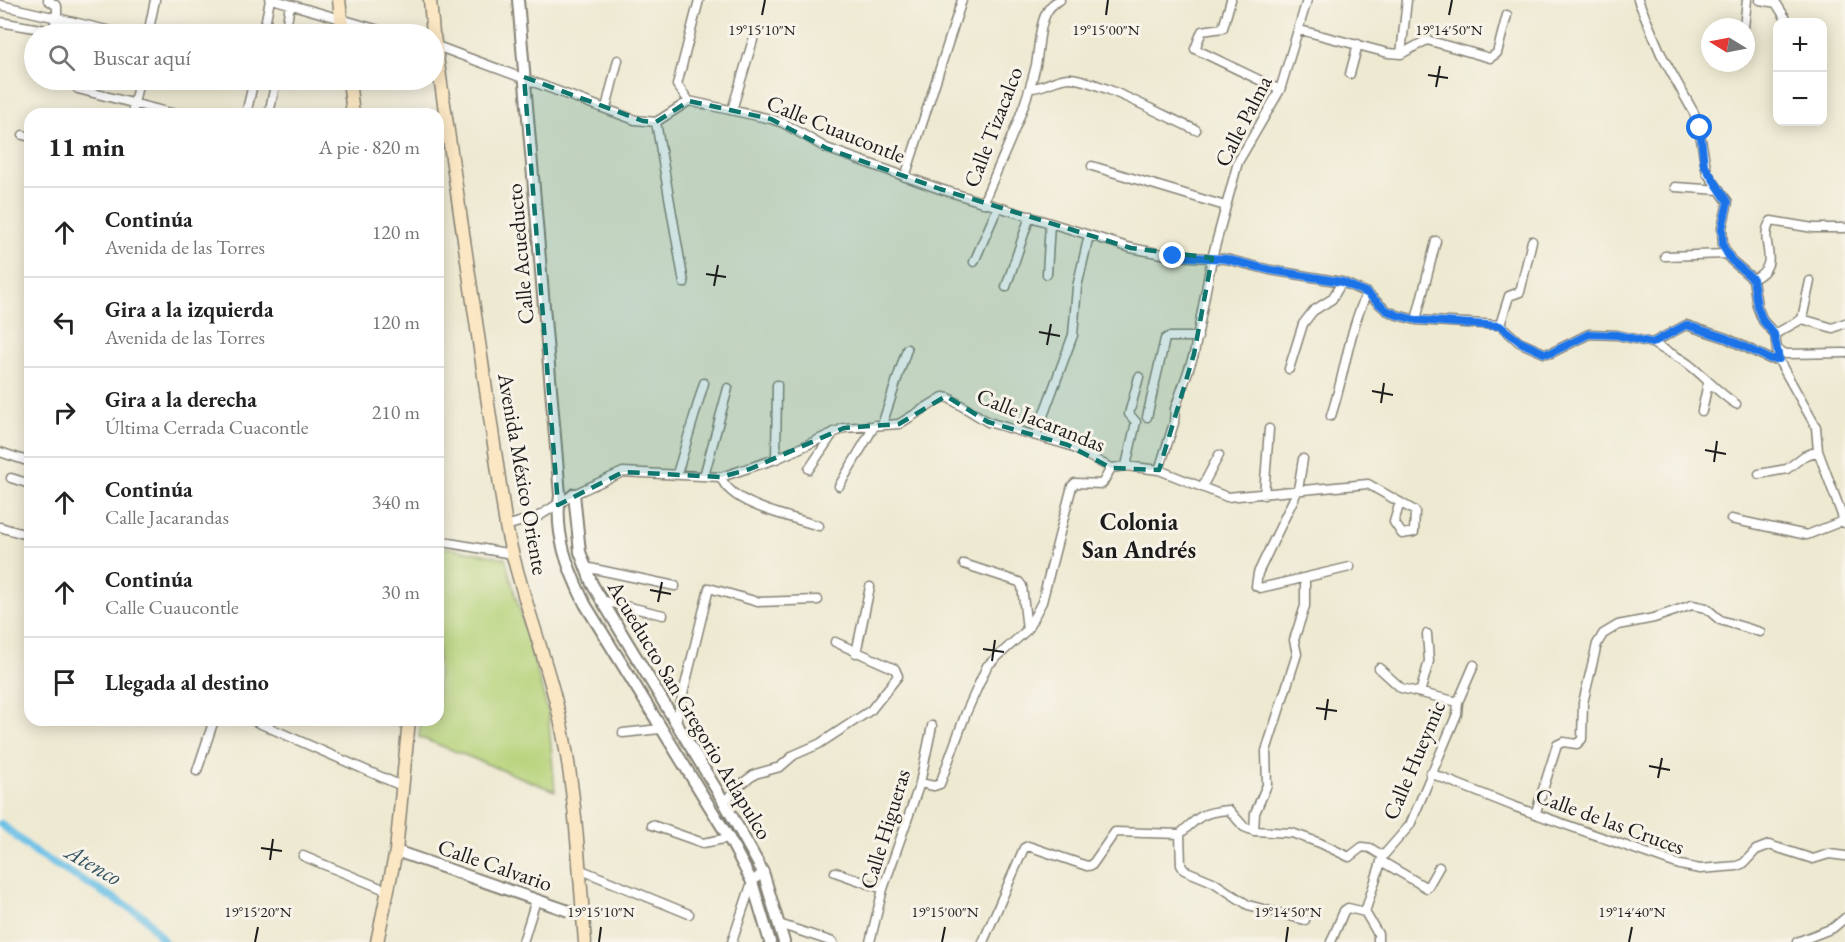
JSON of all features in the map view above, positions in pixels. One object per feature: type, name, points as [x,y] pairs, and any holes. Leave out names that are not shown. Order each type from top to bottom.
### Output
[{"type":"main road","points":[[339,0],[342,24]]},
{"type":"main road","name":"Avenida México Oriente","points":[[430,0],[432,24]]},
{"type":"main road","points":[[350,90],[352,108]]},
{"type":"main road","name":"Avenida México Oriente","points":[[441,90],[506,526],[560,719],[579,869],[585,942]]},
{"type":"main road","points":[[377,942],[396,851],[409,726]]},
{"type":"street","points":[[48,0],[57,6],[55,24]]},
{"type":"street","points":[[150,24],[155,0]]},
{"type":"street","points":[[265,24],[270,0]]},
{"type":"street","points":[[275,0],[354,24]]},
{"type":"street","name":"Calle Acueducto","points":[[518,0],[560,495],[558,505]]},
{"type":"street","points":[[444,44],[537,84],[635,120],[656,122],[688,101],[677,85],[699,0]]},
{"type":"street","points":[[905,177],[962,0]]},
{"type":"street","name":"Calle Tizacalco","points":[[983,202],[1031,88],[1045,15],[1053,3],[1060,0]]},
{"type":"street","points":[[1231,0],[1226,24],[1218,29],[1204,29],[1195,49],[1280,90]]},
{"type":"street","name":"Calle Palma","points":[[1159,470],[1198,337],[1212,258],[1238,162],[1280,90],[1300,30],[1307,0]]},
{"type":"street","points":[[1401,54],[1407,0]]},
{"type":"street","points":[[1638,0],[1657,46],[1694,113],[1700,128],[1704,165],[1728,202],[1722,228],[1726,254],[1753,279],[1757,306],[1763,321],[1774,334],[1779,359],[1812,416],[1816,427],[1818,451],[1845,521],[1807,535],[1731,519]]},
{"type":"street","points":[[1745,18],[1747,0]]},
{"type":"street","points":[[1760,0],[1776,3],[1785,18]]},
{"type":"street","points":[[0,5],[82,24]]},
{"type":"street","points":[[287,24],[290,5]]},
{"type":"street","points":[[1300,30],[1401,54],[1427,40],[1490,58],[1497,53],[1507,15]]},
{"type":"street","points":[[0,22],[24,27]]},
{"type":"street","points":[[732,110],[753,40]]},
{"type":"street","points":[[1350,74],[1358,44]]},
{"type":"street","points":[[606,108],[618,60]]},
{"type":"street","points":[[1031,88],[1065,79],[1074,79],[1101,87],[1196,130]]},
{"type":"street","points":[[82,90],[150,108]]},
{"type":"street","points":[[133,108],[136,90]]},
{"type":"street","points":[[247,108],[252,90]]},
{"type":"street","points":[[270,108],[274,90]]},
{"type":"street","name":"Calle Cuaucontle","points":[[688,101],[783,123],[826,148],[905,177],[1089,236],[1154,254],[1212,258]]},
{"type":"street","points":[[656,122],[684,283]]},
{"type":"street","points":[[1092,166],[1225,206]]},
{"type":"street","points":[[1675,187],[1720,190]]},
{"type":"street","points":[[974,262],[998,207]]},
{"type":"street","points":[[1006,287],[1030,216]]},
{"type":"street","points":[[1753,279],[1763,274],[1768,264],[1770,251],[1766,232],[1771,221],[1813,228],[1845,228]]},
{"type":"street","points":[[1047,274],[1050,223]]},
{"type":"street","points":[[1036,435],[1073,335],[1077,287],[1089,236]]},
{"type":"street","points":[[1500,326],[1508,299],[1520,292],[1532,240]]},
{"type":"street","points":[[1416,320],[1436,242]]},
{"type":"street","points":[[1665,256],[1726,254]]},
{"type":"street","points":[[1212,258],[1342,282],[1367,293],[1386,310],[1416,320],[1500,326],[1537,352],[1551,353],[1582,337],[1598,334],[1652,343],[1674,358],[1684,361],[1736,404]]},
{"type":"street","points":[[1802,319],[1810,281]]},
{"type":"street","points":[[1289,369],[1303,324],[1313,311],[1332,299],[1342,282]]},
{"type":"street","points":[[1331,416],[1344,378],[1350,332],[1367,293]]},
{"type":"street","points":[[1774,334],[1802,319],[1833,328],[1845,324]]},
{"type":"street","points":[[1652,343],[1678,328],[1694,326],[1753,349],[1770,359],[1779,359]]},
{"type":"street","points":[[1148,417],[1166,339],[1168,337],[1198,337]]},
{"type":"street","points":[[839,486],[878,425],[907,349]]},
{"type":"street","points":[[1778,349],[1786,354],[1845,354]]},
{"type":"street","points":[[1126,466],[1136,422],[1129,414],[1139,377]]},
{"type":"street","points":[[677,474],[704,383]]},
{"type":"street","points":[[1702,411],[1708,383]]},
{"type":"street","points":[[776,459],[777,385]]},
{"type":"street","points":[[704,476],[728,388]]},
{"type":"street","name":"Calle Jacarandas","points":[[506,526],[525,522],[574,494],[624,472],[721,477],[776,459],[834,432],[856,425],[899,424],[943,398],[949,398],[988,422],[1068,445],[1111,468],[1126,466],[1159,470],[1227,497],[1368,484],[1400,502]]},
{"type":"street","points":[[1264,495],[1269,429]]},
{"type":"street","points":[[809,469],[834,432]]},
{"type":"street","points":[[1759,474],[1787,469],[1804,456],[1818,451]]},
{"type":"street","points":[[0,452],[24,460]]},
{"type":"street","points":[[1202,487],[1219,455]]},
{"type":"street","points":[[1303,459],[1298,490],[1255,582],[1260,588],[1350,567]]},
{"type":"street","points":[[920,783],[934,786],[940,784],[966,712],[987,666],[1027,630],[1042,602],[1072,486],[1075,483],[1101,484],[1111,468]]},
{"type":"street","points":[[721,477],[726,488],[738,498],[819,526]]},
{"type":"street","points":[[11,478],[24,482]]},
{"type":"street","name":"Acueducto San Gregorio Atlapulco","points":[[574,494],[578,541],[585,567],[600,600],[724,802],[763,872],[784,942]]},
{"type":"street","name":"Acueducto San Gregorio Atlapulco","points":[[558,505],[556,512],[559,533],[578,590],[660,729],[729,838],[752,882],[770,942]]},
{"type":"street","points":[[0,527],[24,534]]},
{"type":"street","points":[[444,542],[512,554]]},
{"type":"street","points":[[964,564],[1019,582],[1022,586],[1027,630]]},
{"type":"street","points":[[585,567],[675,586]]},
{"type":"street","points":[[1254,831],[1255,813],[1267,785],[1266,751],[1297,654],[1294,640],[1305,606],[1305,579]]},
{"type":"street","points":[[856,653],[870,587]]},
{"type":"street","points":[[676,722],[709,588],[758,602],[818,600]]},
{"type":"street","points":[[600,600],[663,615]]},
{"type":"street","points":[[1536,812],[1557,745],[1563,742],[1577,744],[1582,739],[1583,703],[1597,644],[1603,634],[1618,625],[1654,618],[1692,605],[1706,608],[1720,620],[1760,632]]},
{"type":"street","points":[[1420,693],[1429,661],[1427,634]]},
{"type":"street","points":[[724,802],[737,787],[755,774],[780,767],[794,754],[819,744],[871,710],[895,682],[898,672],[896,669],[835,642]]},
{"type":"street","name":"Calle Hueymic","points":[[1365,912],[1382,858],[1410,825],[1430,773],[1457,714],[1458,702],[1474,665]]},
{"type":"street","points":[[1379,668],[1401,688],[1458,702]]},
{"type":"street","points":[[197,771],[212,726]]},
{"type":"street","points":[[266,726],[404,787]]},
{"type":"street","name":"Calle Higueras","points":[[870,942],[883,889],[920,783],[932,726]]},
{"type":"street","points":[[623,733],[660,729]]},
{"type":"street","name":"Calle de las Cruces","points":[[1430,773],[1690,868],[1737,866],[1744,863],[1756,850],[1769,844],[1813,860],[1828,854],[1845,856]]},
{"type":"street","points":[[983,942],[1024,848],[1033,847],[1087,866],[1092,865],[1115,832],[1180,834],[1199,816],[1208,812],[1229,810],[1244,827],[1254,831],[1292,833],[1349,857],[1362,847],[1428,888],[1439,867]]},
{"type":"street","points":[[652,825],[703,843],[729,838]]},
{"type":"street","points":[[1180,834],[1184,870],[1213,882],[1248,905],[1305,920]]},
{"type":"street","name":"Calle Calvario","points":[[396,851],[583,916]]},
{"type":"street","points":[[303,856],[388,891]]},
{"type":"street","name":"Calle Calvario","points":[[579,869],[688,914]]},
{"type":"street","points":[[732,942],[752,882],[763,872]]},
{"type":"street","points":[[835,872],[883,889]]},
{"type":"street","points":[[523,942],[536,900]]},
{"type":"street","points":[[1331,942],[1344,911],[1348,908],[1365,912],[1378,934],[1378,942]]},
{"type":"street","points":[[1797,942],[1833,928],[1845,918]]},
{"type":"street","points":[[779,924],[833,942]]},
{"type":"highlighted area","points":[[524,77],[643,121],[656,122],[689,101],[771,119],[826,148],[940,189],[1131,248],[1212,258],[1194,354],[1159,470],[1111,468],[1068,445],[988,422],[946,396],[899,424],[844,428],[750,469],[721,477],[623,472],[558,505]]},
{"type":"green space","points":[[444,547],[505,558],[548,711],[555,791],[419,737],[420,726],[444,726]]},
{"type":"waterway","name":"Atenco","points":[[1,824],[36,853],[145,917],[164,942]]},
{"type":"district","name":"Colonia San Andrés","points":[[1139,535]]},
{"type":"route","points":[[1173,256],[1226,259],[1270,270],[1342,282],[1367,293],[1386,310],[1397,315],[1416,320],[1500,326],[1537,352],[1551,353],[1589,334],[1617,335],[1652,343],[1686,325],[1726,338],[1770,359],[1779,359],[1774,334],[1763,321],[1757,306],[1753,279],[1731,260],[1723,246],[1722,228],[1728,202],[1724,193],[1707,173],[1700,128]]}]
